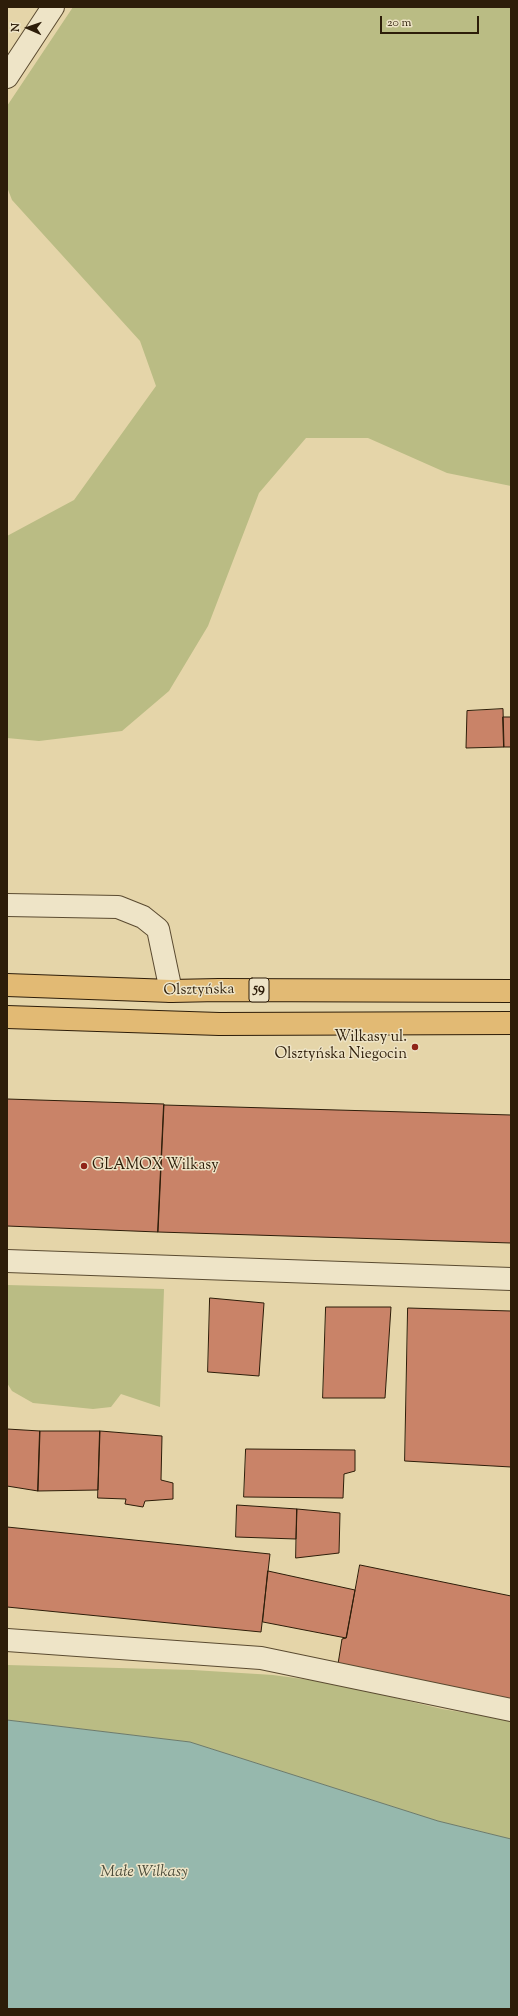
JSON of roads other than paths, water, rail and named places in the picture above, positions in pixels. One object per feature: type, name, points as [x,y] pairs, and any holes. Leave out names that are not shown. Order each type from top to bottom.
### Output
[{"type":"main road","name":"Olsztyńska","points":[[7,985],[171,992],[219,990],[511,991]]},
{"type":"main road","points":[[171,992],[171,1023]]},
{"type":"main road","name":"Olsztyńska","points":[[7,1017],[171,1023],[511,1023]]},
{"type":"lane","points":[[7,77],[53,7]]},
{"type":"lane","points":[[7,905],[118,907],[143,917],[158,929],[171,992]]},
{"type":"lane","points":[[7,1261],[511,1279]]},
{"type":"lane","points":[[7,1640],[261,1658],[511,1710]]},
{"type":"water","name":"Małe Wilkasy","points":[[7,1720],[190,1742],[438,1821],[511,1839],[511,2009],[7,2009]]},
{"type":"place","name":"Wilkasy ul. Olsztyńska Niegocin","points":[[415,1047]]},
{"type":"place","name":"GLAMOX Wilkasy","points":[[84,1166]]}]
